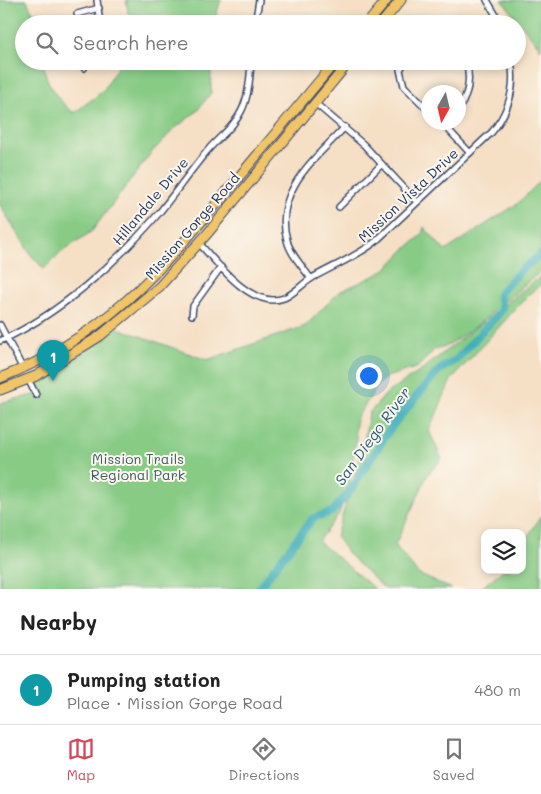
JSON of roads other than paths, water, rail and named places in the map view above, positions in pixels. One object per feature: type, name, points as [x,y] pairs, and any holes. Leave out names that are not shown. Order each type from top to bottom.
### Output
[{"type":"main road","points":[[374,15],[387,0]]},
{"type":"main road","points":[[388,15],[401,0]]},
{"type":"main road","name":"Mission Gorge Road","points":[[0,378],[22,369],[94,327],[150,280],[196,229],[328,70]]},
{"type":"main road","name":"Mission Gorge Road","points":[[0,390],[28,379],[100,336],[129,314],[159,287],[199,243],[342,70]]},
{"type":"street","points":[[96,0],[99,15]]},
{"type":"street","points":[[256,15],[259,0]]},
{"type":"street","points":[[487,0],[496,15]]},
{"type":"street","points":[[77,14],[98,8]]},
{"type":"street","name":"Hillandale Drive","points":[[0,341],[51,313],[126,250],[159,213],[210,148],[236,122],[243,108],[249,86],[250,70]]},
{"type":"street","points":[[400,70],[404,86],[421,103]]},
{"type":"street","points":[[466,95],[468,88],[467,70]]},
{"type":"street","name":"Mission Vista Drive","points":[[199,243],[243,289],[261,299],[282,298],[295,292],[311,279],[362,252],[492,132],[504,115],[510,101],[513,81],[512,70]]},
{"type":"street","points":[[315,103],[364,144],[417,202]]},
{"type":"street","points":[[311,279],[287,241],[283,220],[286,201],[295,181],[345,128]]},
{"type":"street","points":[[452,130],[470,153]]},
{"type":"street","points":[[340,207],[381,164]]},
{"type":"street","points":[[192,315],[193,306],[222,267]]},
{"type":"street","points":[[0,325],[22,369]]},
{"type":"street","points":[[28,379],[36,395]]},
{"type":"waterway","name":"San Diego River","points":[[258,589],[313,518],[332,512],[347,495],[392,426],[439,370],[456,360],[502,310],[499,294],[521,270],[541,254]]},
{"type":"place","name":"Pumping station","points":[[53,381]]},
{"type":"park label","name":"Mission Trails Regional Park","points":[[138,466]]}]
